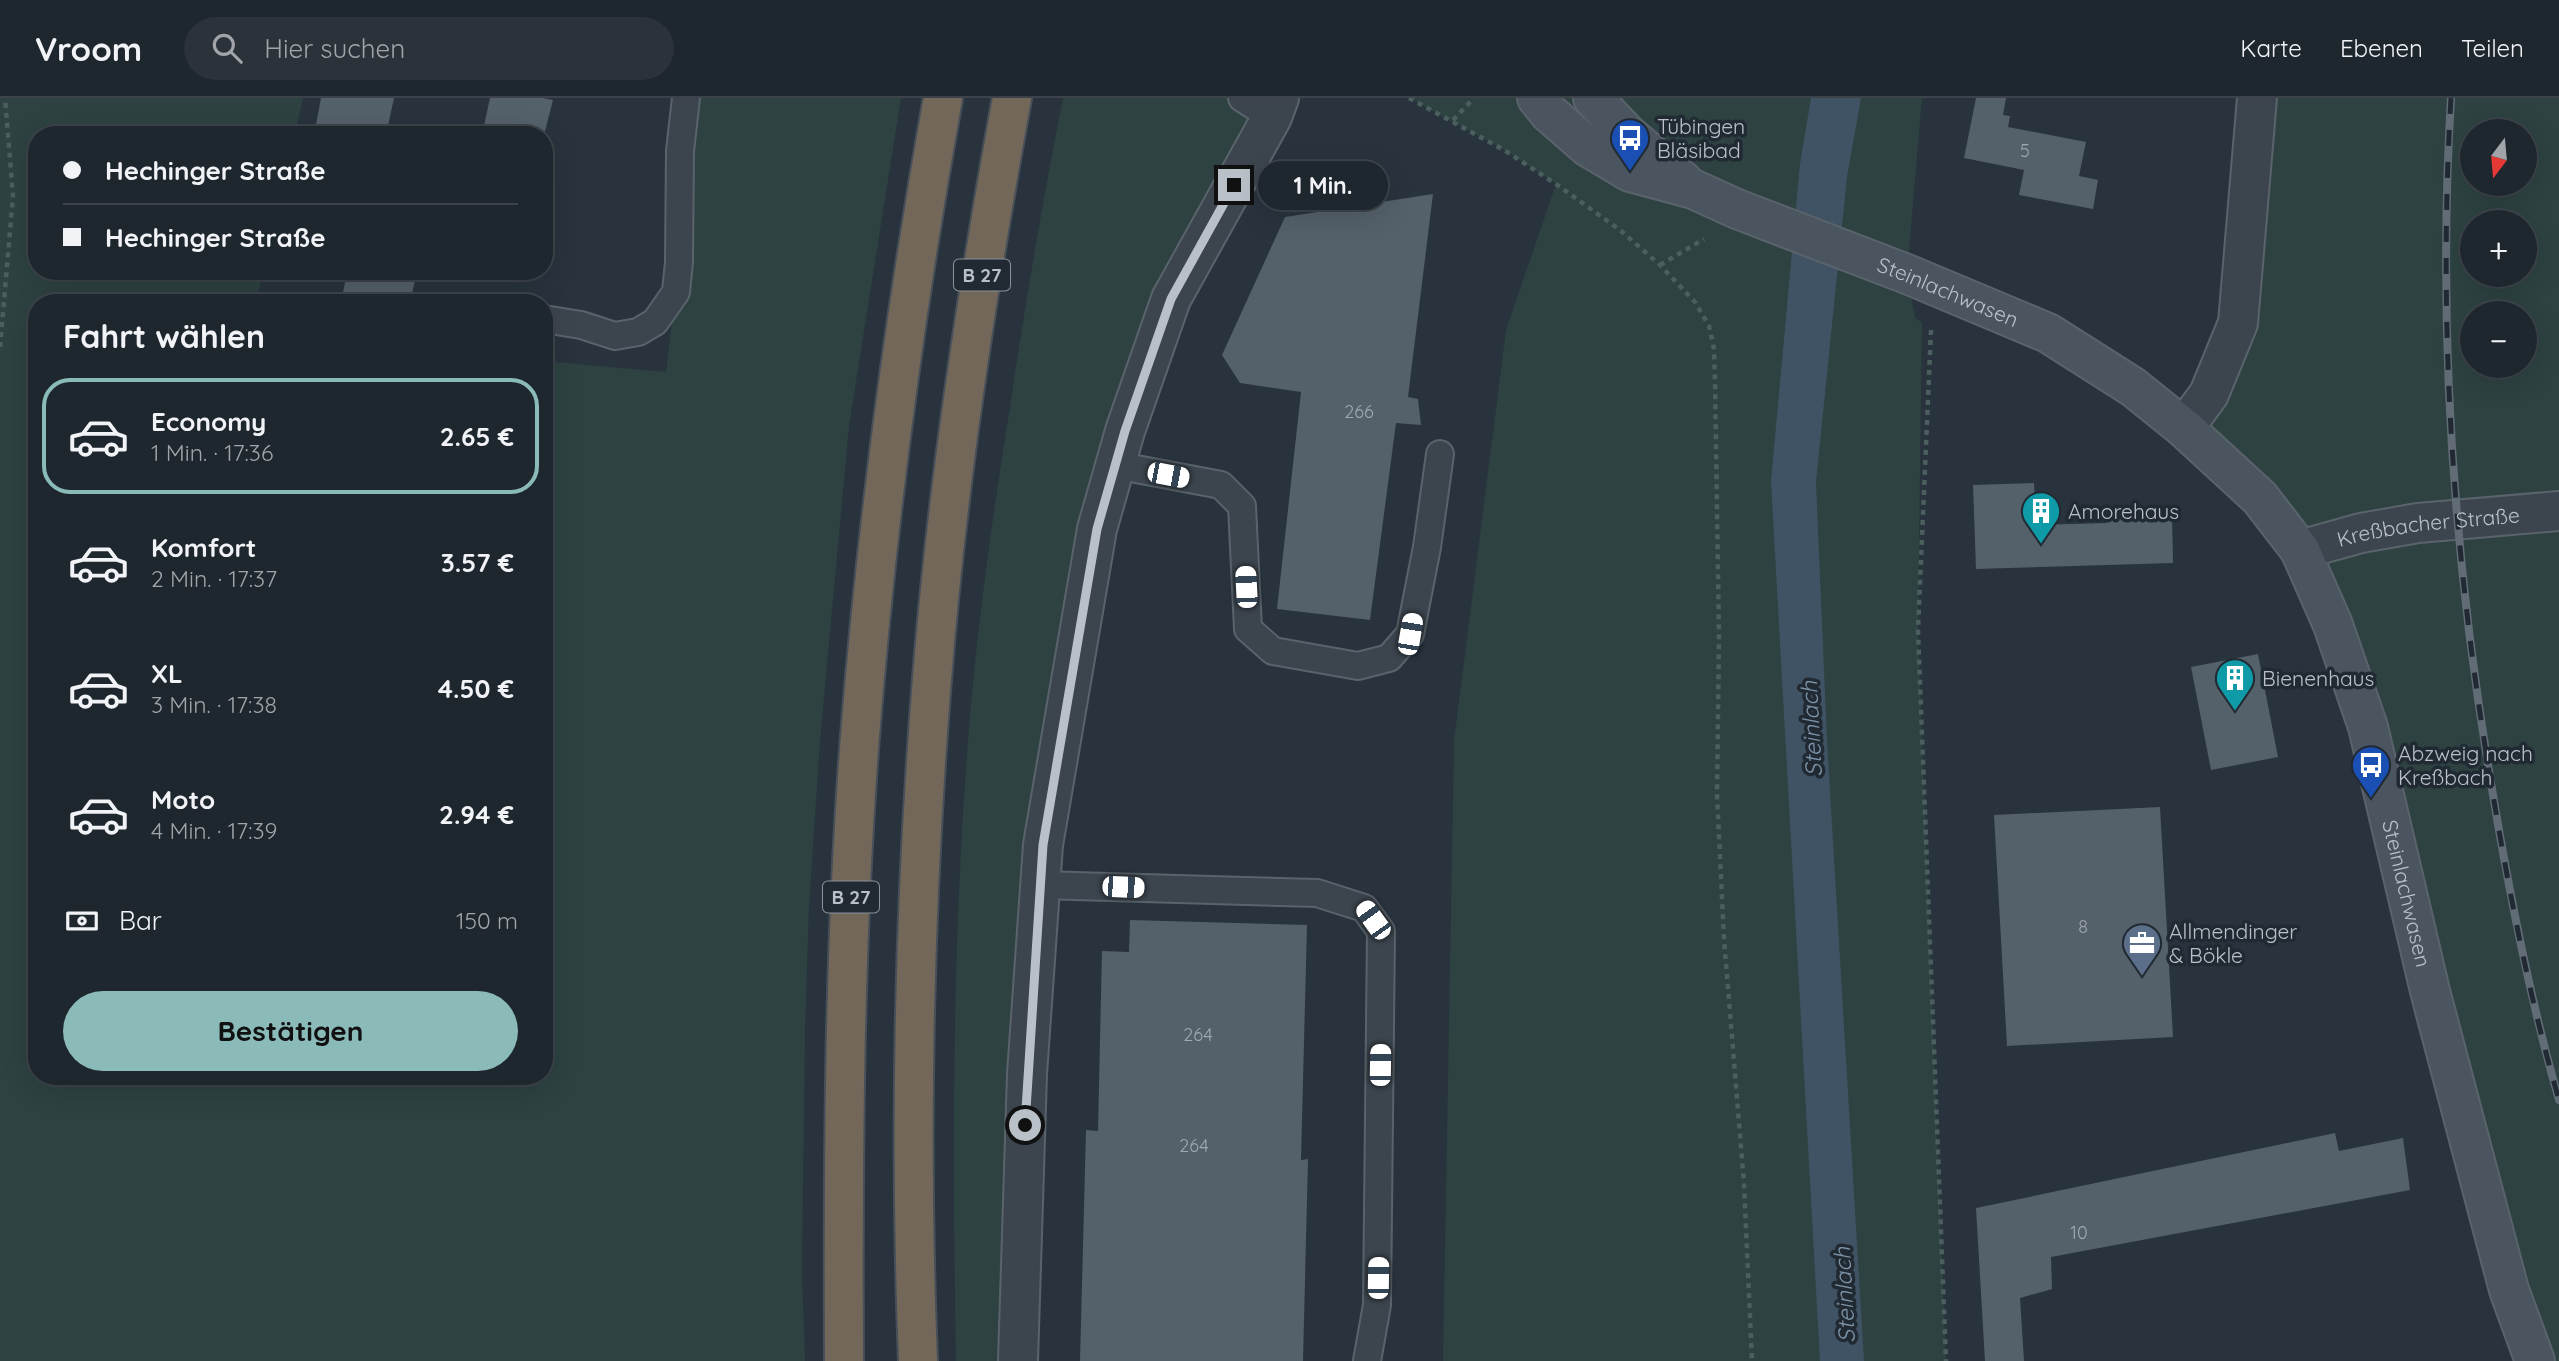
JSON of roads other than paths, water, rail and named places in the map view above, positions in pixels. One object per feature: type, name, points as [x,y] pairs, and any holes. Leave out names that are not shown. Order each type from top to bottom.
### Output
[{"type":"highway","name":"B 27","points":[[844,1361],[847,1047],[851,898],[860,738],[890,434],[910,291],[943,98]]},
{"type":"highway","name":"B 27","points":[[918,1361],[914,1263],[915,1020],[920,875],[932,678],[956,452],[994,198],[1012,98]]},
{"type":"street","name":"Steinlachwasen","points":[[1537,98],[1549,113],[1588,147],[1630,172],[1693,189],[2048,333],[2133,387],[2184,428],[2260,498],[2300,550],[2333,625],[2368,727],[2443,1043],[2509,1290],[2535,1361]]},
{"type":"street","name":"Steinlachwasen","points":[[1593,98],[1627,134],[1693,189]]},
{"type":"street","points":[[2184,428],[2208,394],[2238,323],[2257,98]]},
{"type":"street","points":[[1018,1361],[1027,1074],[1043,845],[1097,529],[1115,466],[1171,299],[1272,103]]},
{"type":"street","name":"Kreßbacher Straße","points":[[2300,550],[2361,533],[2418,523],[2559,511]]},
{"type":"lane","points":[[553,320],[615,335],[638,332],[655,322],[676,292],[679,262],[680,150],[686,98]]},
{"type":"lane","points":[[1115,466],[1221,485],[1242,506],[1248,629],[1273,651],[1359,666],[1389,658],[1410,634],[1427,547],[1440,454]]},
{"type":"lane","points":[[1040,885],[1317,892],[1364,908],[1381,932],[1377,1305],[1367,1361]]},
{"type":"water","name":"Steinlach","points":[[1811,98],[1861,98],[1847,177],[1816,482],[1827,741],[1864,1361],[1820,1361],[1771,481],[1800,164]]},
{"type":"railway","points":[[2451,98],[2447,185],[2448,360],[2452,448],[2468,622],[2479,709],[2506,872],[2521,948],[2559,1100]]},
{"type":"place","name":"Tübingen Bläsibad","points":[[1630,172]]},
{"type":"place","name":"Amorehaus","points":[[2041,545]]},
{"type":"place","name":"Bienenhaus","points":[[2235,712]]},
{"type":"place","name":"Abzweig nach Kreßbach","points":[[2371,799]]},
{"type":"place","name":"Allmendinger & Bökle","points":[[2142,977]]}]
